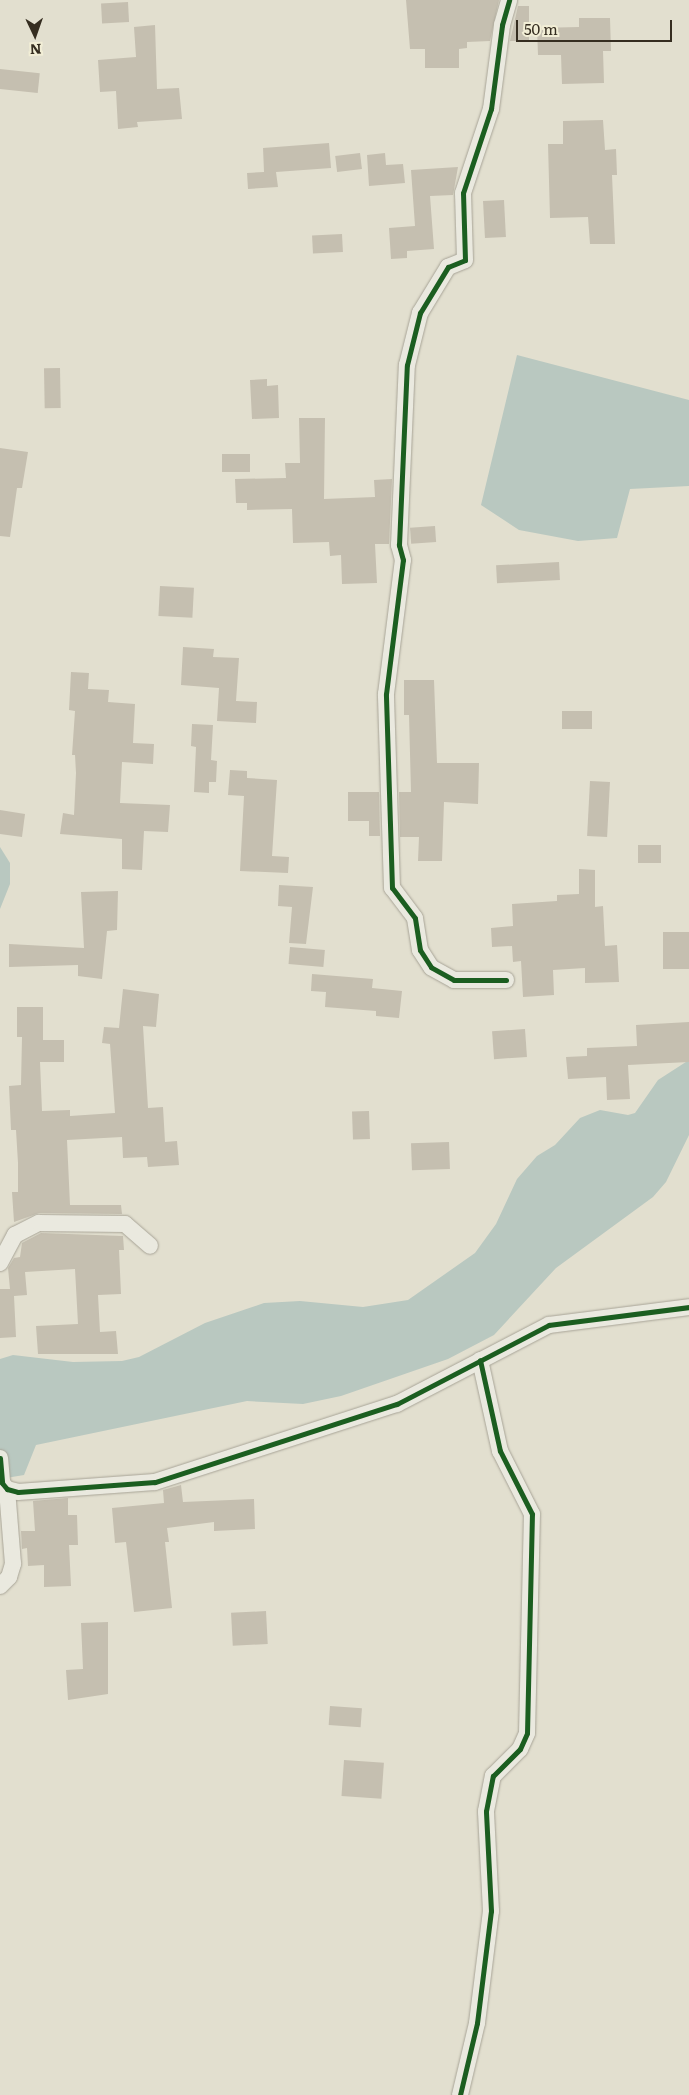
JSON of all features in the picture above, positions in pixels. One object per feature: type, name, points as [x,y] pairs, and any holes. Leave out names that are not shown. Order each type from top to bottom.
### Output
[{"type":"street","points":[[506,980],[454,980],[432,966],[420,950],[415,918],[392,888],[386,694],[403,560],[399,545],[407,365],[420,313],[448,267],[465,260],[463,193],[491,109],[502,25],[509,0]]},
{"type":"street","points":[[0,1263],[15,1236],[39,1223],[125,1224],[150,1246]]},
{"type":"street","points":[[4,1486],[18,1492],[66,1491],[155,1482],[397,1404],[549,1325],[689,1307]]},
{"type":"street","points":[[460,2095],[477,2023],[491,1911],[486,1811],[493,1776],[520,1749],[527,1733],[532,1514],[500,1451],[480,1360]]},
{"type":"street","points":[[0,1458],[13,1564],[9,1577],[0,1586]]},
{"type":"shaded area","points":[[517,355],[689,400],[689,486],[630,489],[617,538],[578,541],[519,530],[481,505]]},
{"type":"shaded area","points":[[0,847],[10,863],[10,884],[0,909]]},
{"type":"shaded area","points":[[689,1060],[689,1135],[666,1182],[653,1197],[556,1268],[494,1335],[448,1359],[341,1396],[303,1404],[247,1401],[36,1445],[24,1475],[0,1479],[0,1359],[13,1355],[73,1362],[122,1361],[139,1357],[205,1323],[264,1303],[300,1301],[363,1307],[408,1300],[475,1253],[496,1224],[517,1179],[537,1156],[555,1145],[580,1118],[600,1110],[628,1115],[635,1113],[658,1080]]},
{"type":"building","points":[[406,0],[499,0],[490,41],[467,42],[467,48],[459,49],[459,68],[425,68],[425,49],[410,49]]},
{"type":"building","points":[[128,2],[129,22],[102,23],[101,3]]},
{"type":"building","points":[[518,6],[529,6],[529,41],[510,41]]},
{"type":"building","points":[[579,18],[610,18],[611,51],[603,51],[604,83],[562,84],[561,55],[538,55],[537,28],[579,27]]},
{"type":"building","points":[[155,25],[157,89],[179,88],[182,119],[137,122],[138,127],[118,129],[116,91],[100,92],[98,60],[136,57],[134,27]]},
{"type":"building","points":[[0,69],[40,73],[38,93],[0,89]]},
{"type":"building","points":[[603,120],[605,150],[616,149],[617,175],[612,175],[615,244],[590,244],[588,217],[550,218],[548,144],[563,144],[563,121]]},
{"type":"building","points":[[329,143],[331,168],[276,172],[278,187],[248,189],[247,173],[264,172],[263,148]]},
{"type":"building","points":[[360,153],[362,169],[337,172],[335,156]]},
{"type":"building","points":[[385,153],[386,165],[403,164],[405,183],[369,186],[367,155]]},
{"type":"building","points":[[458,167],[453,195],[430,196],[434,249],[407,251],[407,258],[391,259],[389,228],[415,226],[411,170]]},
{"type":"building","points":[[504,200],[506,237],[485,238],[483,201]]},
{"type":"building","points":[[342,234],[343,252],[313,254],[312,236]]},
{"type":"building","points":[[44,368],[60,368],[61,408],[45,408]]},
{"type":"building","points":[[267,379],[267,386],[278,385],[279,418],[252,419],[250,380]]},
{"type":"building","points":[[299,418],[325,418],[324,499],[375,497],[374,480],[392,479],[389,544],[375,544],[377,583],[342,584],[341,555],[330,556],[329,542],[293,543],[292,509],[247,510],[247,503],[236,503],[235,479],[286,478],[285,463],[300,463]]},
{"type":"building","points":[[0,448],[28,452],[22,488],[17,488],[10,537],[0,536]]},
{"type":"building","points":[[222,454],[250,454],[250,472],[222,472]]},
{"type":"building","points":[[435,526],[436,542],[411,544],[410,528]]},
{"type":"building","points":[[559,562],[560,580],[497,583],[496,565]]},
{"type":"building","points":[[160,586],[194,588],[192,618],[158,616]]},
{"type":"building","points":[[183,647],[214,649],[213,657],[239,658],[236,701],[257,702],[256,723],[217,721],[219,688],[181,685]]},
{"type":"building","points":[[71,672],[89,673],[88,689],[109,690],[108,702],[135,704],[133,743],[154,744],[153,764],[122,762],[120,803],[170,805],[168,832],[144,831],[142,870],[122,869],[122,839],[60,834],[63,813],[74,815],[76,773],[75,755],[72,755],[75,711],[69,710]]},
{"type":"building","points":[[404,680],[434,680],[437,763],[479,763],[478,804],[444,802],[442,861],[418,861],[419,837],[400,837],[399,792],[411,792],[409,715],[404,715]]},
{"type":"building","points":[[562,711],[592,711],[592,729],[562,729]]},
{"type":"building","points":[[192,724],[213,725],[211,760],[217,761],[216,782],[209,782],[209,793],[194,792],[196,747],[191,746]]},
{"type":"building","points":[[230,770],[247,771],[247,778],[277,780],[272,856],[289,857],[288,873],[240,871],[244,796],[228,795]]},
{"type":"building","points":[[590,781],[610,782],[607,837],[587,836]]},
{"type":"building","points":[[348,792],[379,792],[380,836],[369,836],[369,821],[348,821]]},
{"type":"building","points":[[0,810],[25,814],[22,837],[0,834]]},
{"type":"building","points":[[638,845],[661,845],[661,863],[638,863]]},
{"type":"building","points":[[579,869],[595,870],[595,907],[603,906],[605,946],[617,945],[619,982],[585,983],[585,968],[553,970],[554,995],[523,997],[521,961],[513,962],[512,946],[492,947],[491,928],[513,926],[512,904],[557,901],[557,895],[579,894]]},
{"type":"building","points":[[279,885],[313,887],[306,944],[289,943],[292,907],[278,906]]},
{"type":"building","points":[[118,891],[117,930],[107,931],[102,979],[78,976],[78,965],[9,967],[9,944],[84,948],[81,892]]},
{"type":"building","points":[[663,932],[689,932],[689,969],[663,969]]},
{"type":"building","points":[[290,947],[325,950],[323,967],[289,964]]},
{"type":"building","points":[[312,974],[373,979],[372,988],[402,991],[399,1018],[376,1016],[376,1011],[325,1007],[326,992],[311,991]]},
{"type":"building","points":[[123,989],[159,994],[156,1027],[143,1026],[148,1108],[163,1107],[165,1142],[177,1141],[179,1165],[148,1167],[147,1157],[123,1158],[122,1137],[67,1140],[70,1205],[121,1205],[122,1214],[39,1213],[14,1222],[12,1192],[18,1192],[18,1163],[16,1130],[11,1130],[9,1086],[21,1085],[22,1037],[17,1037],[17,1007],[43,1007],[43,1040],[64,1040],[64,1062],[40,1062],[42,1111],[70,1110],[70,1116],[115,1113],[110,1044],[102,1043],[104,1027],[119,1028]]},
{"type":"building","points":[[689,1022],[689,1062],[628,1065],[630,1099],[607,1100],[606,1077],[568,1079],[566,1057],[587,1056],[587,1048],[637,1046],[636,1025]]},
{"type":"building","points":[[525,1029],[527,1057],[494,1059],[492,1031]]},
{"type":"building","points":[[369,1111],[370,1139],[353,1140],[352,1112]]},
{"type":"building","points":[[449,1142],[450,1169],[412,1170],[411,1143]]},
{"type":"building","points":[[41,1233],[123,1236],[124,1250],[119,1250],[121,1294],[98,1295],[100,1332],[116,1331],[118,1354],[38,1354],[36,1326],[78,1324],[75,1269],[25,1272],[27,1295],[14,1296],[16,1337],[0,1338],[0,1289],[10,1289],[8,1268],[14,1258],[20,1257],[22,1243]]},
{"type":"building","points":[[181,1485],[183,1502],[254,1499],[255,1529],[214,1531],[214,1522],[167,1528],[169,1542],[165,1542],[172,1608],[134,1612],[126,1542],[115,1543],[112,1508],[164,1503],[163,1490]]},
{"type":"building","points":[[68,1498],[68,1515],[77,1515],[78,1545],[69,1545],[71,1586],[44,1587],[44,1565],[28,1566],[27,1548],[22,1549],[21,1531],[35,1531],[33,1501]]},
{"type":"building","points":[[266,1611],[268,1644],[233,1646],[231,1613]]},
{"type":"building","points":[[108,1622],[108,1694],[68,1700],[66,1670],[83,1669],[81,1623]]},
{"type":"building","points":[[330,1706],[362,1708],[361,1727],[329,1725]]},
{"type":"building","points":[[344,1760],[384,1763],[381,1799],[341,1796]]},
{"type":"cycle path","points":[[506,980],[454,980],[431,967],[420,950],[415,918],[392,888],[386,694],[403,560],[399,545],[407,365],[420,313],[448,267],[465,260],[463,193],[491,109],[502,25],[509,0]]},
{"type":"cycle path","points":[[0,1458],[2,1483],[7,1489],[18,1492],[155,1482],[397,1404],[549,1325],[689,1307]]},
{"type":"cycle path","points":[[460,2095],[477,2023],[491,1911],[486,1811],[493,1776],[520,1749],[527,1733],[532,1514],[500,1451],[480,1360]]}]
